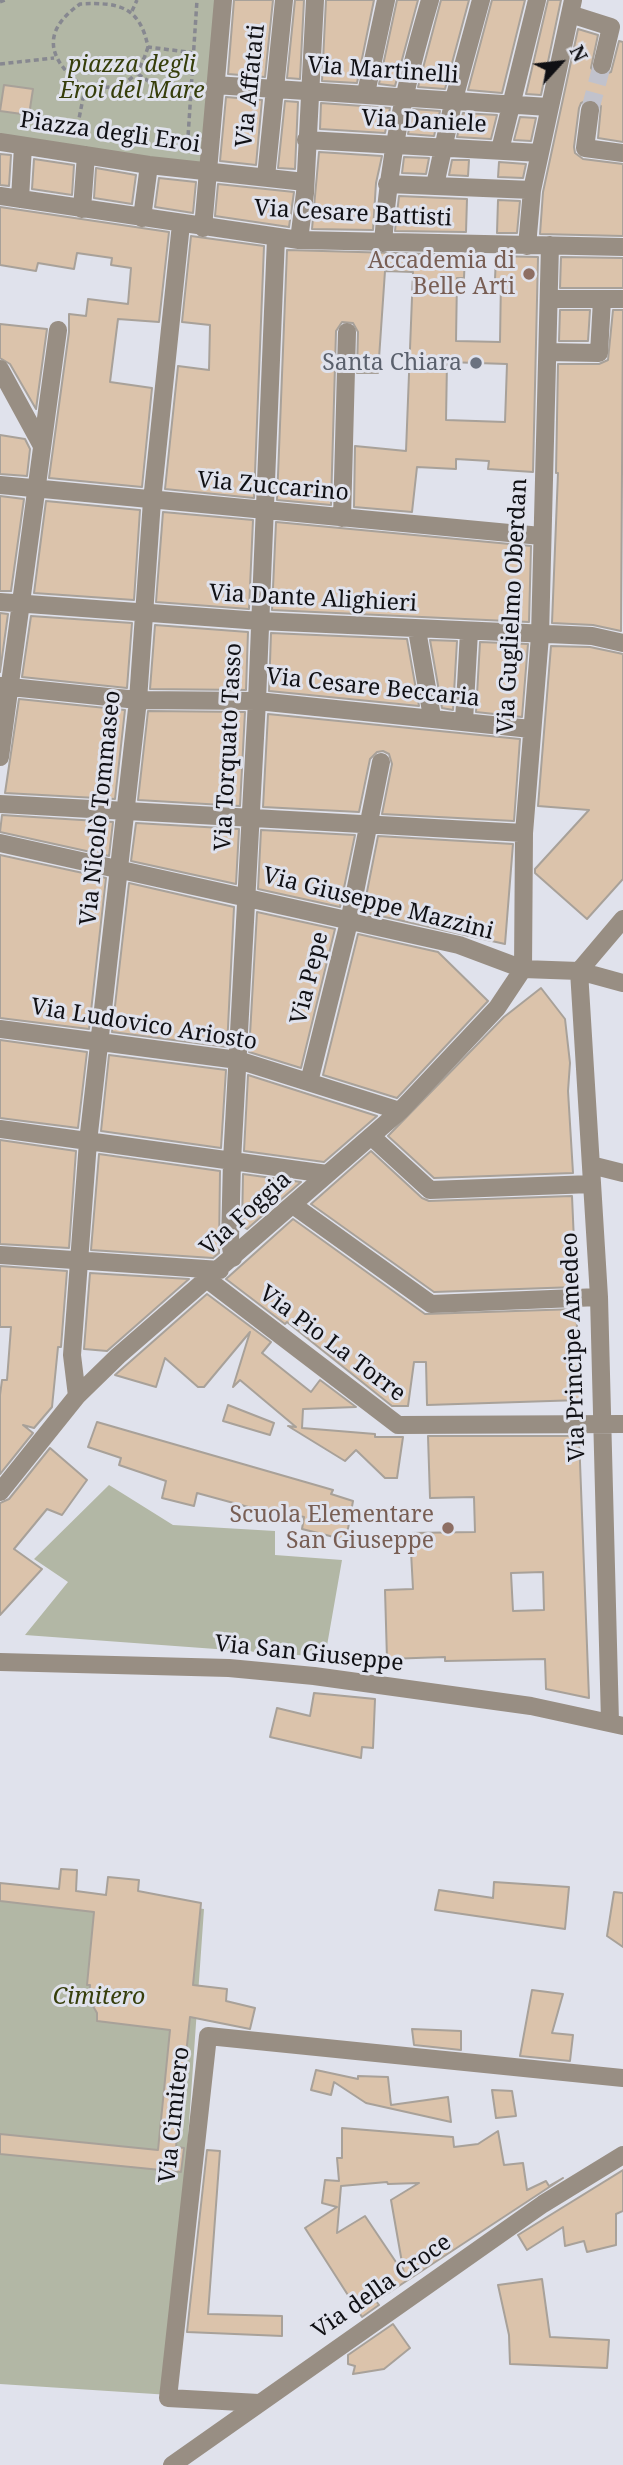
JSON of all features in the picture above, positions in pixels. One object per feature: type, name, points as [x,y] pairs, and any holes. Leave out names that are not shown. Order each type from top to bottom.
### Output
[{"type":"street","name":"Piazza degli Eroi","points":[[0,142],[149,165],[209,171],[208,87],[223,0]]},
{"type":"street","name":"Via Affatati","points":[[266,177],[284,0]]},
{"type":"street","points":[[299,240],[316,0]]},
{"type":"street","points":[[366,93],[386,0]]},
{"type":"street","points":[[383,243],[392,145],[402,96],[430,0]]},
{"type":"street","points":[[435,185],[454,99],[481,0]]},
{"type":"street","points":[[500,150],[537,0]]},
{"type":"street","points":[[527,246],[532,190],[572,7],[611,27],[602,65]]},
{"type":"street","name":"Via Martinelli","points":[[208,87],[366,93],[548,107]]},
{"type":"street","points":[[590,110],[585,148],[623,153]]},
{"type":"street","name":"Via Daniele","points":[[306,140],[540,153]]},
{"type":"street","points":[[20,199],[23,146]]},
{"type":"street","points":[[82,209],[86,155]]},
{"type":"street","points":[[142,218],[149,165]]},
{"type":"street","points":[[203,228],[209,171],[305,182]]},
{"type":"street","points":[[387,184],[532,190]]},
{"type":"street","name":"Via Cesare Battisti","points":[[0,196],[203,228],[299,240],[383,243],[407,240],[527,246],[623,247]]},
{"type":"street","name":"Via Nicolò Tommaseo","points":[[77,1396],[72,1355],[88,1142],[138,701],[152,500],[181,224]]},
{"type":"street","name":"Via Torquato Tasso","points":[[220,1269],[230,1242],[244,896],[257,701],[276,238]]},
{"type":"street","name":"Via Guglielmo Oberdan","points":[[523,969],[524,833],[540,636],[550,245]]},
{"type":"street","points":[[550,299],[623,299]]},
{"type":"street","points":[[548,352],[599,353],[602,300]]},
{"type":"street","points":[[0,757],[4,687],[21,604],[58,330]]},
{"type":"street","points":[[342,518],[347,332]]},
{"type":"street","points":[[0,369],[42,446]]},
{"type":"street","name":"Via Zuccarino","points":[[0,485],[541,536]]},
{"type":"street","name":"Via Dante Alighieri","points":[[0,602],[260,621],[540,636],[592,636],[623,643]]},
{"type":"street","points":[[417,630],[432,718]]},
{"type":"street","points":[[464,721],[469,632]]},
{"type":"street","name":"Via Cesare Beccaria","points":[[4,687],[138,701],[257,701],[531,729]]},
{"type":"street","name":"Via Pepe","points":[[309,1083],[349,922],[382,762]]},
{"type":"street","points":[[0,804],[524,833]]},
{"type":"street","name":"Via Giuseppe Mazzini","points":[[0,843],[458,945],[523,969],[579,971],[623,982]]},
{"type":"street","points":[[579,971],[623,919]]},
{"type":"street","name":"Via Foggia","points":[[0,1492],[77,1396],[118,1356],[400,1111],[497,1008],[523,969]]},
{"type":"street","name":"Via Principe Amedeo","points":[[579,971],[599,1297],[616,1724]]},
{"type":"street","name":"Via Ludovico Ariosto","points":[[0,1029],[238,1060],[400,1111]]},
{"type":"street","points":[[0,1129],[327,1174]]},
{"type":"street","points":[[370,1136],[430,1191],[592,1184]]},
{"type":"street","points":[[591,1166],[623,1173]]},
{"type":"street","points":[[293,1205],[431,1304],[599,1297]]},
{"type":"street","points":[[0,1255],[220,1269]]},
{"type":"street","name":"Via Pio La Torre","points":[[220,1269],[398,1425],[623,1424]]},
{"type":"street","name":"Via San Giuseppe","points":[[0,1662],[229,1668],[314,1676],[531,1706],[616,1724]]},
{"type":"street","name":"Via Cimitero","points":[[259,2403],[168,2398],[208,2036],[623,2078]]},
{"type":"street","name":"Via della Croce","points":[[172,2465],[543,2204],[623,2155]]},
{"type":"path","points":[[132,11],[137,0]]},
{"type":"path","points":[[174,153],[187,154],[197,0]]},
{"type":"path","points":[[80,2],[110,3],[132,11],[145,29],[148,47],[138,74],[124,85],[85,88],[54,58],[55,29],[80,2]]},
{"type":"path","points":[[148,47],[195,53]]},
{"type":"path","points":[[0,64],[54,58]]},
{"type":"path","points":[[138,74],[157,87],[208,87]]},
{"type":"path","points":[[76,139],[85,88]]},
{"type":"green space","name":"piazza degli Eroi del Mare","points":[[0,0],[218,0],[203,168],[0,139]]},
{"type":"green space","points":[[109,1485],[173,1525],[275,1531],[275,1555],[342,1560],[325,1657],[25,1635],[68,1582],[34,1559]]},
{"type":"green space","name":"Cimitero","points":[[0,1884],[204,1909],[170,2395],[0,2384]]},
{"type":"building","points":[[234,0],[273,0],[265,77],[228,74]]},
{"type":"building","points":[[295,0],[304,0],[300,79],[287,78]]},
{"type":"building","points":[[326,0],[374,0],[357,83],[322,81]]},
{"type":"building","points":[[397,0],[418,0],[395,86],[379,84]]},
{"type":"building","points":[[441,0],[469,0],[445,89],[418,87]]},
{"type":"building","points":[[492,0],[525,0],[502,93],[468,90]]},
{"type":"building","points":[[548,0],[561,0],[541,95],[526,94]]},
{"type":"building","points":[[578,29],[598,35],[591,68],[599,76],[611,72],[619,41],[623,42],[623,142],[598,138],[601,106],[591,99],[581,103],[579,108],[574,147],[575,153],[583,159],[623,164],[623,236],[540,234],[543,192]]},
{"type":"building","points":[[4,85],[33,89],[29,115],[0,111]]},
{"type":"building","points":[[226,97],[262,100],[256,165],[220,161]]},
{"type":"building","points":[[285,101],[298,102],[295,169],[278,168]]},
{"type":"building","points":[[321,103],[390,108],[385,133],[320,129]]},
{"type":"building","points":[[413,109],[440,111],[434,136],[408,134]]},
{"type":"building","points":[[463,113],[497,115],[491,139],[457,137]]},
{"type":"building","points":[[520,117],[536,118],[531,141],[514,140]]},
{"type":"building","points":[[319,152],[382,156],[376,183],[373,230],[312,229]]},
{"type":"building","points":[[0,154],[11,155],[9,186],[0,185]]},
{"type":"building","points":[[404,157],[429,158],[426,174],[402,173]]},
{"type":"building","points":[[34,159],[74,165],[72,195],[32,189]]},
{"type":"building","points":[[452,160],[469,160],[468,176],[449,175]]},
{"type":"building","points":[[499,162],[526,164],[523,178],[498,177]]},
{"type":"building","points":[[96,168],[136,175],[132,204],[94,198]]},
{"type":"building","points":[[159,178],[196,182],[193,213],[155,207]]},
{"type":"building","points":[[218,184],[294,192],[289,227],[215,216]]},
{"type":"building","points":[[399,196],[467,199],[466,232],[395,231]]},
{"type":"building","points":[[498,200],[520,201],[517,233],[497,233]]},
{"type":"building","points":[[0,207],[169,232],[159,322],[118,319],[110,382],[152,388],[142,487],[49,478],[69,332],[69,314],[86,316],[88,299],[128,304],[131,268],[111,265],[112,258],[77,253],[74,269],[38,263],[36,271],[0,265]]},
{"type":"building","points":[[191,236],[264,246],[254,498],[165,489],[178,366],[209,370],[210,325],[182,322]]},
{"type":"building","points":[[287,250],[465,255],[464,278],[457,278],[456,341],[500,342],[501,279],[495,279],[496,256],[538,257],[533,472],[488,469],[489,461],[456,459],[456,469],[417,467],[412,512],[354,507],[355,446],[406,451],[413,272],[385,271],[378,373],[357,373],[358,332],[353,323],[342,322],[336,331],[331,505],[277,500]],"holes":[[[447,362],[507,364],[505,422],[446,420]]]},
{"type":"building","points":[[561,257],[623,258],[623,288],[560,288]]},
{"type":"building","points":[[560,310],[590,310],[588,341],[559,341]]},
{"type":"building","points":[[613,310],[623,310],[621,631],[593,625],[552,623],[558,473],[558,364],[599,364],[608,360]]},
{"type":"building","points":[[0,324],[47,329],[36,409],[10,364],[0,358]]},
{"type":"building","points":[[0,435],[25,439],[30,449],[27,476],[0,474]]},
{"type":"building","points":[[0,496],[24,499],[11,591],[0,591]]},
{"type":"building","points":[[46,501],[140,510],[134,600],[34,593]]},
{"type":"building","points":[[163,512],[253,520],[249,609],[156,602]]},
{"type":"building","points":[[276,522],[531,546],[529,622],[272,610]]},
{"type":"building","points":[[0,613],[8,614],[0,672]]},
{"type":"building","points":[[31,616],[132,623],[127,688],[22,677]]},
{"type":"building","points":[[155,625],[248,632],[246,690],[150,689]]},
{"type":"building","points":[[271,633],[407,639],[419,706],[269,691]]},
{"type":"building","points":[[430,640],[457,641],[453,710],[442,708]]},
{"type":"building","points":[[480,642],[528,644],[522,717],[476,712]]},
{"type":"building","points":[[551,646],[590,647],[623,654],[623,879],[587,919],[535,873],[535,869],[589,810],[538,806]]},
{"type":"building","points":[[19,699],[125,710],[115,799],[5,793]]},
{"type":"building","points":[[148,711],[245,712],[240,806],[138,800]]},
{"type":"building","points":[[268,714],[520,739],[514,821],[382,814],[392,764],[389,754],[383,751],[377,752],[370,759],[359,812],[263,807]]},
{"type":"building","points":[[2,815],[113,822],[109,856],[0,832]]},
{"type":"building","points":[[136,823],[239,829],[236,884],[131,861]]},
{"type":"building","points":[[261,830],[355,835],[340,907],[258,889]]},
{"type":"building","points":[[378,836],[513,844],[505,944],[363,912]]},
{"type":"building","points":[[0,855],[106,878],[89,1029],[0,1018]]},
{"type":"building","points":[[129,883],[234,907],[227,1047],[112,1032]]},
{"type":"building","points":[[257,912],[335,929],[301,1068],[249,1052]]},
{"type":"building","points":[[358,934],[438,952],[488,1001],[397,1098],[323,1075]]},
{"type":"building","points":[[541,988],[565,1019],[570,1063],[568,1091],[573,1173],[434,1178],[388,1136],[504,1017]]},
{"type":"building","points":[[0,1040],[87,1052],[78,1128],[0,1118]]},
{"type":"building","points":[[109,1055],[226,1070],[221,1148],[101,1131]]},
{"type":"building","points":[[248,1075],[377,1116],[324,1162],[244,1151]]},
{"type":"building","points":[[0,1140],[76,1151],[69,1248],[0,1244]]},
{"type":"building","points":[[371,1151],[422,1198],[429,1201],[572,1196],[576,1287],[434,1292],[311,1204]]},
{"type":"building","points":[[99,1154],[220,1171],[219,1253],[213,1258],[91,1250]]},
{"type":"building","points":[[243,1174],[301,1182],[247,1229],[242,1226]]},
{"type":"building","points":[[293,1219],[425,1314],[576,1309],[581,1400],[427,1405],[426,1362],[414,1362],[408,1406],[392,1406],[287,1322],[285,1324],[226,1279]]},
{"type":"building","points":[[0,1266],[67,1271],[61,1347],[58,1347],[52,1407],[34,1428],[23,1425],[33,1433],[0,1474],[0,1395],[2,1380],[7,1380],[11,1327],[0,1327]]},
{"type":"building","points":[[90,1273],[189,1279],[107,1351],[84,1349]]},
{"type":"building","points":[[207,1294],[271,1342],[262,1353],[311,1392],[320,1380],[356,1407],[303,1409],[302,1428],[375,1434],[375,1437],[403,1437],[397,1478],[385,1478],[356,1450],[345,1461],[288,1426],[296,1427],[240,1380],[233,1387],[250,1332],[204,1387],[198,1387],[165,1358],[156,1387],[115,1375]]},
{"type":"building","points":[[228,1405],[274,1423],[270,1435],[223,1421]]},
{"type":"building","points":[[97,1422],[333,1490],[331,1494],[353,1501],[346,1540],[302,1529],[304,1517],[264,1508],[263,1511],[197,1493],[194,1506],[162,1498],[166,1481],[119,1465],[121,1458],[88,1447]]},
{"type":"building","points":[[428,1436],[579,1436],[589,1698],[546,1689],[545,1659],[387,1659],[385,1590],[413,1589],[410,1533],[475,1532],[474,1497],[430,1498]],"holes":[[[543,1572],[544,1610],[513,1611],[511,1573]]]},
{"type":"building","points":[[50,1448],[87,1480],[62,1515],[47,1509],[14,1549],[42,1569],[0,1615],[0,1503],[9,1499]]},
{"type":"building","points":[[314,1693],[375,1699],[373,1748],[362,1747],[361,1758],[270,1737],[277,1708],[310,1716]]},
{"type":"building","points":[[61,1869],[77,1870],[76,1891],[106,1895],[108,1877],[139,1880],[138,1891],[201,1903],[193,1985],[227,1989],[226,2001],[255,2008],[250,2029],[190,2017],[176,2147],[184,2148],[181,2172],[0,2154],[0,2134],[158,2150],[170,2030],[97,2021],[97,2013],[89,1999],[90,1985],[87,1985],[94,1912],[0,1901],[0,1883],[59,1889]]},
{"type":"building","points":[[494,1882],[569,1887],[565,1929],[435,1910],[439,1890],[493,1898]]},
{"type":"building","points":[[614,1892],[623,1893],[623,1947],[607,1936]]},
{"type":"building","points":[[532,1990],[563,1994],[552,2033],[573,2035],[570,2061],[520,2056]]},
{"type":"building","points":[[412,2029],[461,2031],[461,2050],[414,2045]]},
{"type":"building","points":[[316,2070],[358,2079],[358,2076],[388,2077],[391,2105],[448,2097],[451,2122],[366,2103],[334,2082],[331,2095],[311,2090]]},
{"type":"building","points":[[492,2090],[512,2091],[516,2116],[496,2118]]},
{"type":"building","points":[[342,2128],[453,2137],[454,2147],[478,2144],[498,2131],[504,2165],[523,2163],[527,2190],[546,2181],[549,2186],[563,2178],[376,2301],[379,2305],[362,2317],[305,2228],[337,2207],[322,2203],[325,2180],[339,2181],[337,2158],[342,2158]],"holes":[[[419,2183],[391,2200],[404,2274],[365,2216],[337,2233],[341,2186]]]},
{"type":"building","points":[[207,2150],[220,2151],[208,2314],[282,2316],[282,2336],[187,2332]]},
{"type":"building","points":[[623,2170],[623,2211],[616,2214],[616,2245],[587,2252],[584,2241],[565,2246],[563,2227],[527,2250],[518,2235]]},
{"type":"building","points":[[542,2279],[550,2337],[609,2340],[607,2368],[510,2364],[509,2335],[498,2285]]},
{"type":"building","points":[[393,2324],[410,2348],[384,2369],[353,2374],[355,2366],[348,2364],[348,2355]]},
{"type":"tunnel","points":[[590,110],[602,65]]},
{"type":"place","name":"Accademia di Belle Arti","points":[[529,274]]},
{"type":"place","name":"Santa Chiara","points":[[476,363]]},
{"type":"place","name":"Scuola Elementare San Giuseppe","points":[[448,1528]]}]
